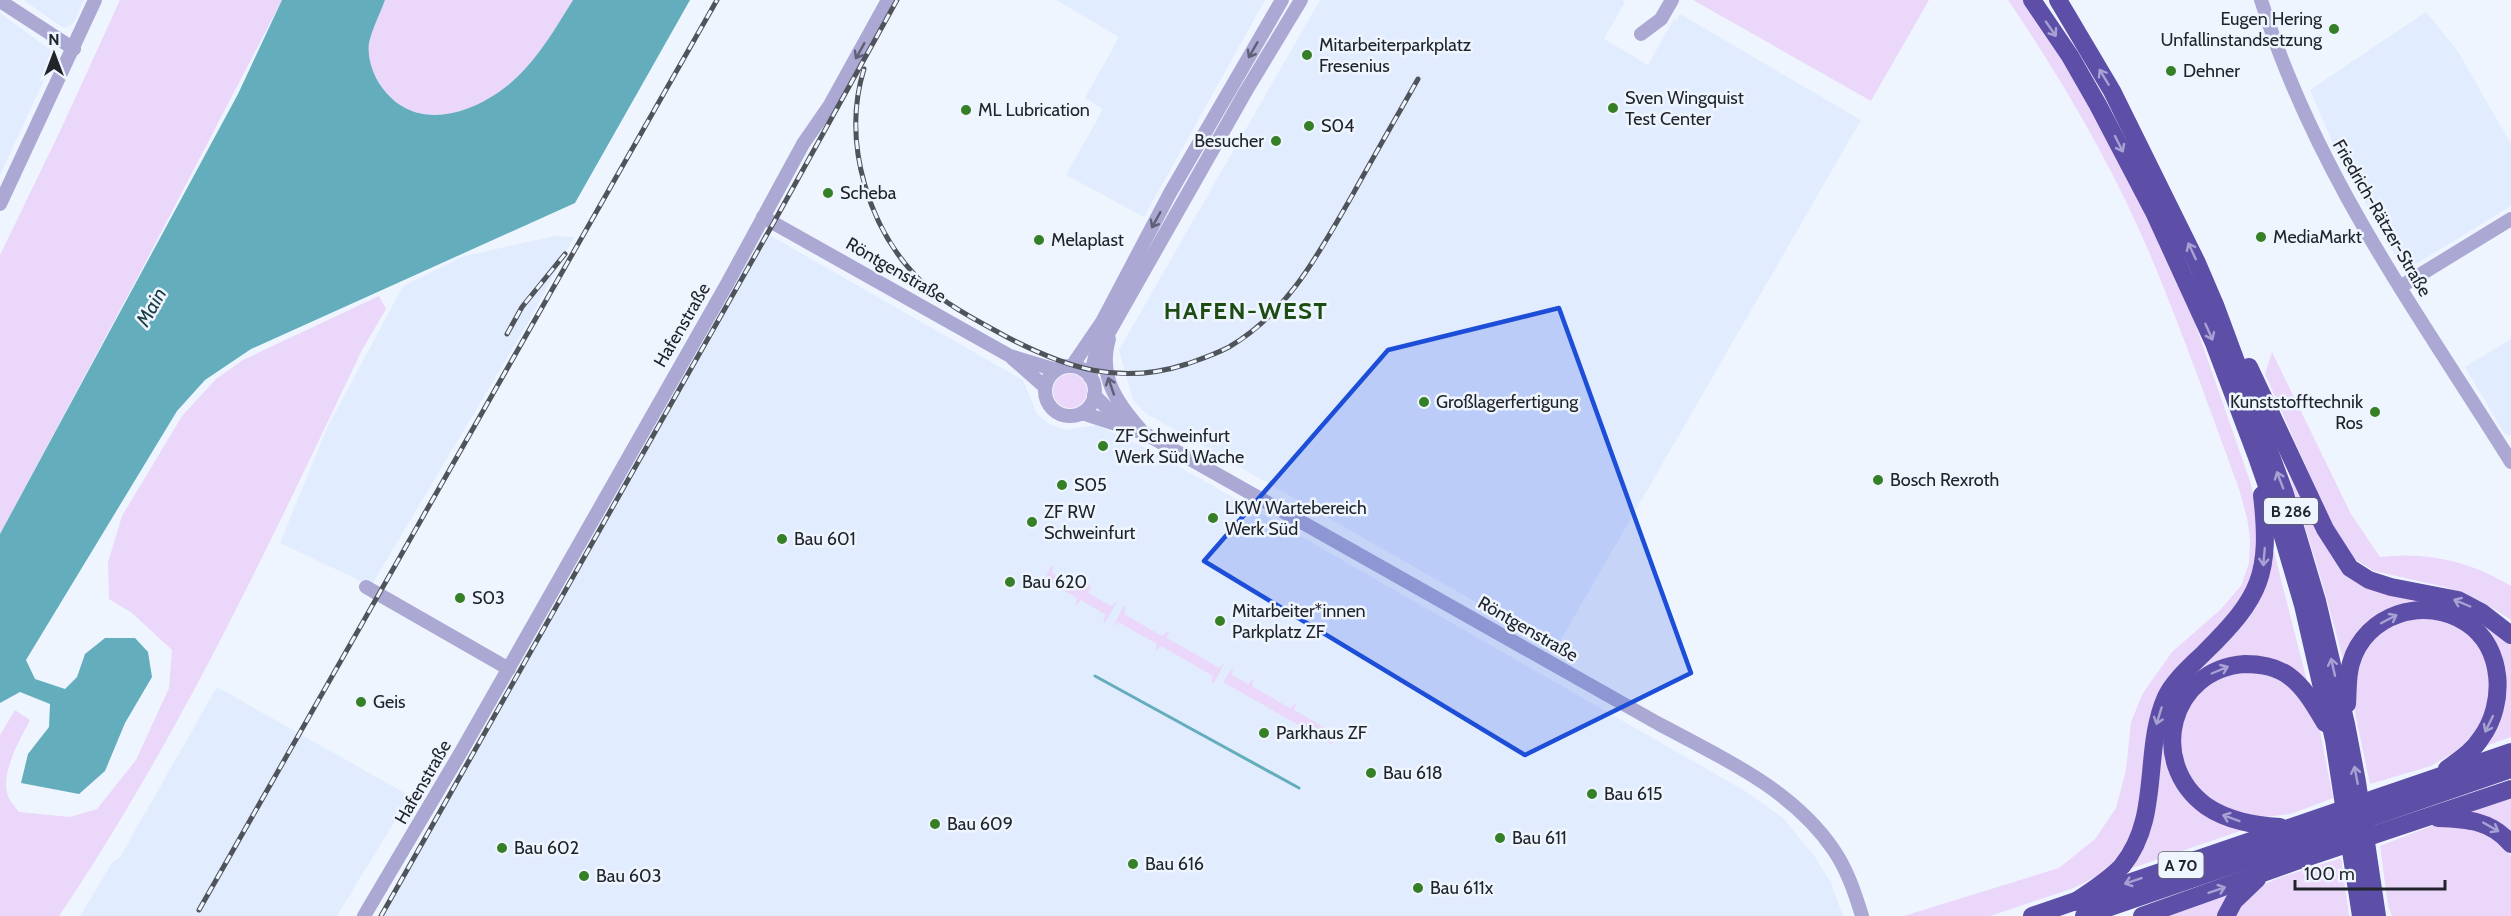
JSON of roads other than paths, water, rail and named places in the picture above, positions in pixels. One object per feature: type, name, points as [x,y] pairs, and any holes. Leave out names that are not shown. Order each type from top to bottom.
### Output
[{"type":"highway","name":"B 286","points":[[2032,0],[2092,95],[2154,212],[2214,343],[2257,457],[2303,605],[2334,740],[2361,916]]},
{"type":"highway","name":"B 286","points":[[2058,0],[2112,91],[2175,216],[2215,305],[2285,494],[2317,601],[2346,724],[2377,916]]},
{"type":"highway","points":[[2215,305],[2235,334],[2325,529],[2338,553],[2350,568],[2369,580],[2391,587],[2458,600],[2481,612],[2511,635]]},
{"type":"highway","points":[[2079,909],[2121,867],[2136,847],[2150,794],[2153,742],[2158,716],[2168,693],[2183,674],[2227,631],[2257,590],[2264,567],[2265,523],[2257,457]]},
{"type":"highway","points":[[2346,724],[2351,664],[2358,646],[2373,627],[2392,615],[2420,609],[2445,613],[2467,623],[2481,638],[2494,660],[2499,686],[2495,710],[2482,738],[2420,801]]},
{"type":"highway","points":[[2294,839],[2238,821],[2206,805],[2192,793],[2178,771],[2173,753],[2173,728],[2176,714],[2187,694],[2201,680],[2217,670],[2231,666],[2263,666],[2288,675],[2302,689],[2334,740]]},
{"type":"highway","name":"A 70","points":[[2420,801],[2511,752]]},
{"type":"highway","name":"A 70","points":[[2032,916],[2079,909],[2294,839],[2420,801],[2511,769]]},
{"type":"highway","points":[[2226,916],[2234,901],[2266,871],[2294,839],[2420,801],[2511,789]]},
{"type":"highway","points":[[2420,801],[2456,818],[2483,823],[2493,828],[2511,844]]},
{"type":"highway","points":[[2142,916],[2266,871]]},
{"type":"highway","points":[[2374,895],[2385,916]]},
{"type":"street","points":[[0,204],[95,0]]},
{"type":"street","name":"Hafenstraße","points":[[366,915],[508,669],[803,144],[830,105],[888,0]]},
{"type":"street","points":[[1072,366],[1102,322],[1170,193],[1282,0]]},
{"type":"street","points":[[1090,377],[1085,371],[1072,366],[1056,370],[1049,377],[1045,387],[1047,403],[1058,413],[1066,416],[1082,413],[1088,408],[1094,395],[1090,377],[1095,357],[1301,0]]},
{"type":"street","points":[[1641,34],[1661,19],[1672,0]]},
{"type":"street","name":"Friedrich-Rätzer-Straße","points":[[2261,0],[2277,46],[2322,152],[2364,231],[2453,374],[2505,442],[2511,462]]},
{"type":"street","points":[[0,1],[74,49]]},
{"type":"street","points":[[1208,128],[1221,136]]},
{"type":"street","points":[[1170,193],[1183,201]]},
{"type":"street","name":"Röntgenstraße","points":[[763,217],[1010,356],[1045,387]]},
{"type":"street","points":[[2400,287],[2511,219]]},
{"type":"street","points":[[1138,252],[1151,260]]},
{"type":"street","points":[[1113,328],[1106,359],[1108,383],[1122,409],[1144,433]]},
{"type":"street","name":"Röntgenstraße","points":[[1010,356],[1056,370]]},
{"type":"street","name":"Röntgenstraße","points":[[1094,395],[1125,425]]},
{"type":"street","name":"Röntgenstraße","points":[[1082,413],[1144,433],[1760,780],[1803,814],[1833,849],[1856,894],[1862,916]]},
{"type":"street","points":[[366,587],[508,669]]},
{"type":"water","name":"Main","points":[[282,0],[385,0],[369,43],[371,66],[375,77],[393,100],[407,109],[422,114],[437,115],[469,108],[511,83],[540,50],[573,0],[690,0],[575,203],[251,349],[205,380],[177,411],[26,660],[35,679],[65,689],[77,677],[85,654],[105,638],[135,638],[148,652],[152,677],[125,723],[105,771],[79,794],[21,783],[28,754],[49,727],[50,704],[20,692],[0,703],[0,534],[238,94]]},
{"type":"waterway","points":[[1095,676],[1299,788]]},
{"type":"railway","points":[[199,910],[717,0]]},
{"type":"railway","points":[[381,916],[897,0]]},
{"type":"railway","points":[[864,69],[858,97],[856,127],[858,156],[875,213],[905,264],[943,300],[1005,336],[1071,365],[1116,373],[1162,370],[1187,364],[1229,347],[1269,316],[1286,298],[1315,258],[1418,79]]},
{"type":"railway","points":[[507,334],[522,307],[565,254]]},
{"type":"place","name":"Eugen Hering Unfallinstandsetzung","points":[[2334,29]]},
{"type":"place","name":"Mitarbeiterparkplatz Fresenius","points":[[1307,55]]},
{"type":"place","name":"Dehner","points":[[2171,71]]},
{"type":"place","name":"Sven Wingquist Test Center","points":[[1613,108]]},
{"type":"place","name":"ML Lubrication","points":[[966,110]]},
{"type":"place","name":"S04","points":[[1309,126]]},
{"type":"place","name":"Besucher","points":[[1276,141]]},
{"type":"place","name":"Scheba","points":[[828,193]]},
{"type":"place","name":"MediaMarkt","points":[[2261,237]]},
{"type":"place","name":"Melaplast","points":[[1039,240]]},
{"type":"place","name":"Großlagerfertigung","points":[[1424,402]]},
{"type":"place","name":"Kunststofftechnik Ros","points":[[2375,412]]},
{"type":"place","name":"ZF Schweinfurt Werk Süd Wache","points":[[1103,446]]},
{"type":"place","name":"Bosch Rexroth","points":[[1878,480]]},
{"type":"place","name":"S05","points":[[1062,485]]},
{"type":"place","name":"LKW Wartebereich Werk Süd","points":[[1213,518]]},
{"type":"place","name":"ZF RW Schweinfurt","points":[[1032,522]]},
{"type":"place","name":"Bau 601","points":[[782,539]]},
{"type":"place","name":"Bau 620","points":[[1010,582]]},
{"type":"place","name":"S03","points":[[460,598]]},
{"type":"place","name":"Mitarbeiter*innen Parkplatz ZF","points":[[1220,621]]},
{"type":"place","name":"Geis","points":[[361,702]]},
{"type":"place","name":"Parkhaus ZF","points":[[1264,733]]},
{"type":"place","name":"Bau 618","points":[[1371,773]]},
{"type":"place","name":"Bau 615","points":[[1592,794]]},
{"type":"place","name":"Bau 609","points":[[935,824]]},
{"type":"place","name":"Bau 611","points":[[1500,838]]},
{"type":"place","name":"Bau 602","points":[[502,848]]},
{"type":"place","name":"Bau 616","points":[[1133,864]]},
{"type":"place","name":"Bau 603","points":[[584,876]]},
{"type":"place","name":"Bau 611x","points":[[1418,888]]},
{"type":"district","name":"HAFEN-WEST","points":[[1246,310]]}]
